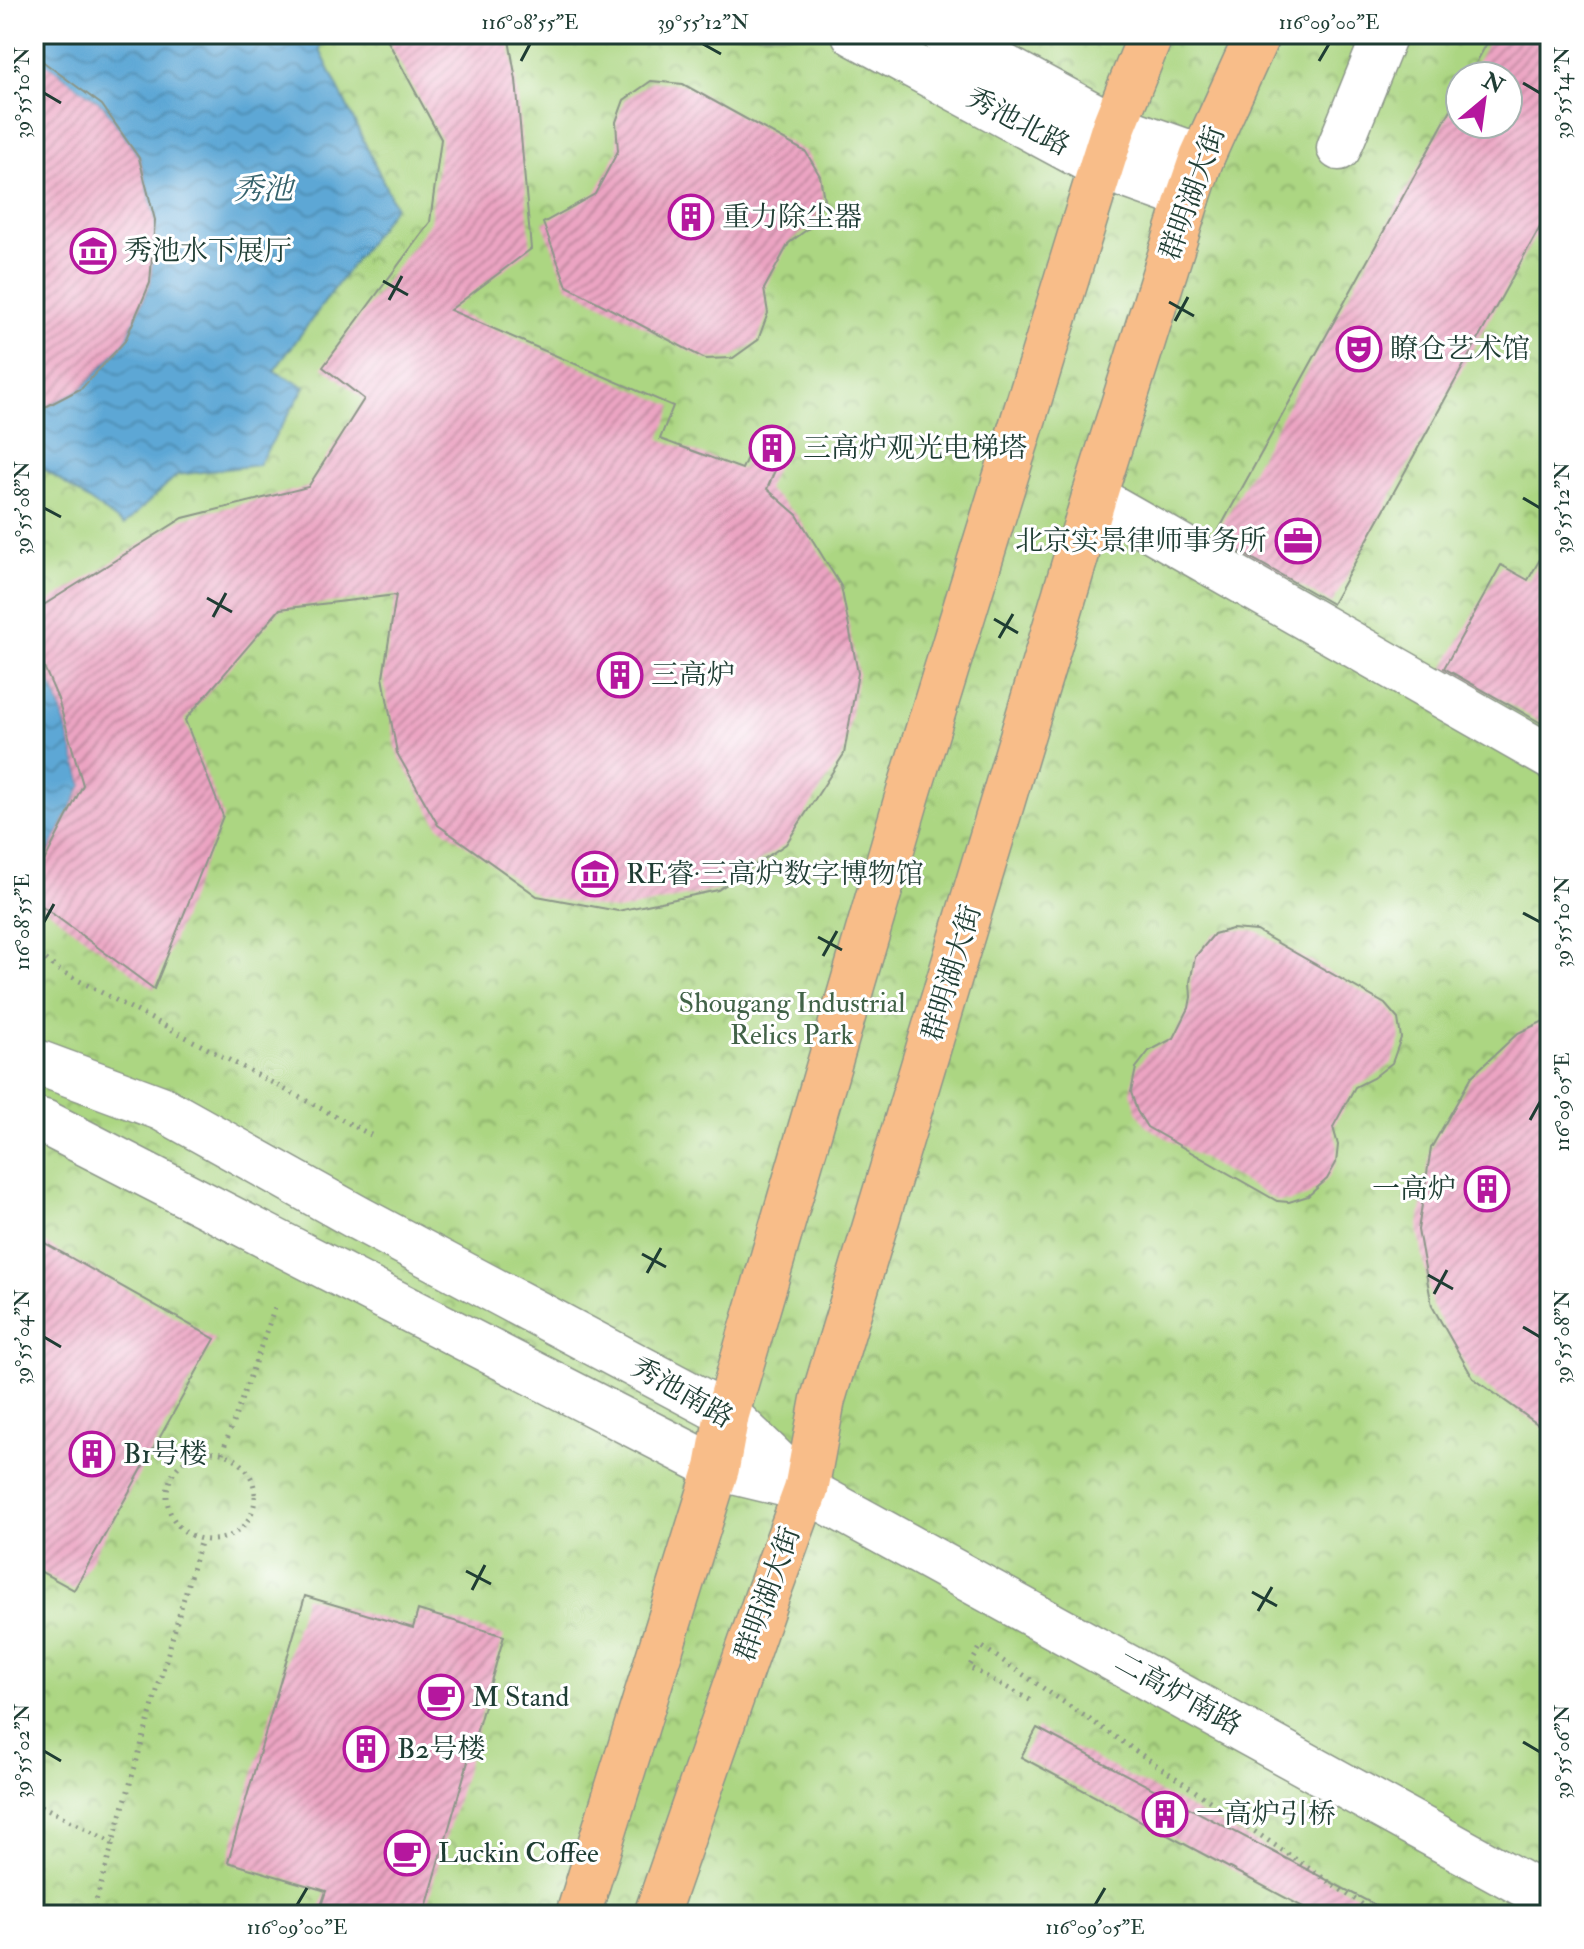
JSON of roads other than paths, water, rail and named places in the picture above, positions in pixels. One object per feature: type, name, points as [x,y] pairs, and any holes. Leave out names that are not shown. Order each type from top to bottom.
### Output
[{"type":"main road","points":[[578,1915],[717,1468],[727,1414],[908,794],[1114,126],[1151,34]]},
{"type":"main road","name":"群明湖大街","points":[[656,1915],[806,1490],[823,1399],[1094,497],[1188,198],[1202,157],[1258,34]]},
{"type":"street","name":"秀池北路","points":[[854,34],[1101,167],[1188,198]]},
{"type":"street","name":"秀池北路","points":[[944,34],[1114,126],[1202,157]]},
{"type":"street","points":[[1339,148],[1385,34]]},
{"type":"street","points":[[1094,497],[1550,757]]},
{"type":"street","name":"秀池南路","points":[[34,1061],[161,1108],[372,1226],[727,1414],[806,1490]]},
{"type":"street","name":"秀池南路","points":[[34,1119],[717,1468],[806,1490]]},
{"type":"street","name":"二高炉南路","points":[[806,1490],[1550,1899]]},
{"type":"water","name":"秀池","points":[[34,34],[322,34],[320,50],[395,206],[274,371],[305,387],[258,465],[177,475],[124,525],[34,462],[34,413],[82,388],[125,341],[150,283],[155,220],[139,158],[102,105],[51,68],[34,62]]},
{"type":"water","points":[[34,644],[58,699],[83,785],[34,881]]},
{"type":"place","name":"重力除尘器","points":[[691,217]]},
{"type":"place","name":"秀池水下展厅","points":[[93,251]]},
{"type":"place","name":"瞭仓艺术馆","points":[[1359,349]]},
{"type":"place","name":"三高炉观光电梯塔","points":[[772,448]]},
{"type":"place","name":"北京实景律师事务所","points":[[1298,541]]},
{"type":"place","name":"三高炉","points":[[620,675]]},
{"type":"place","name":"RE睿·三高炉数字博物馆","points":[[595,874]]},
{"type":"place","name":"一高炉","points":[[1487,1189]]},
{"type":"place","name":"B1号楼","points":[[92,1454]]},
{"type":"place","name":"M Stand","points":[[441,1697]]},
{"type":"place","name":"B2号楼","points":[[366,1749]]},
{"type":"place","name":"一高炉引桥","points":[[1165,1814]]},
{"type":"place","name":"Luckin Coffee","points":[[407,1853]]},
{"type":"park label","name":"Shougang Industrial Relics Park","points":[[792,1019]]}]
